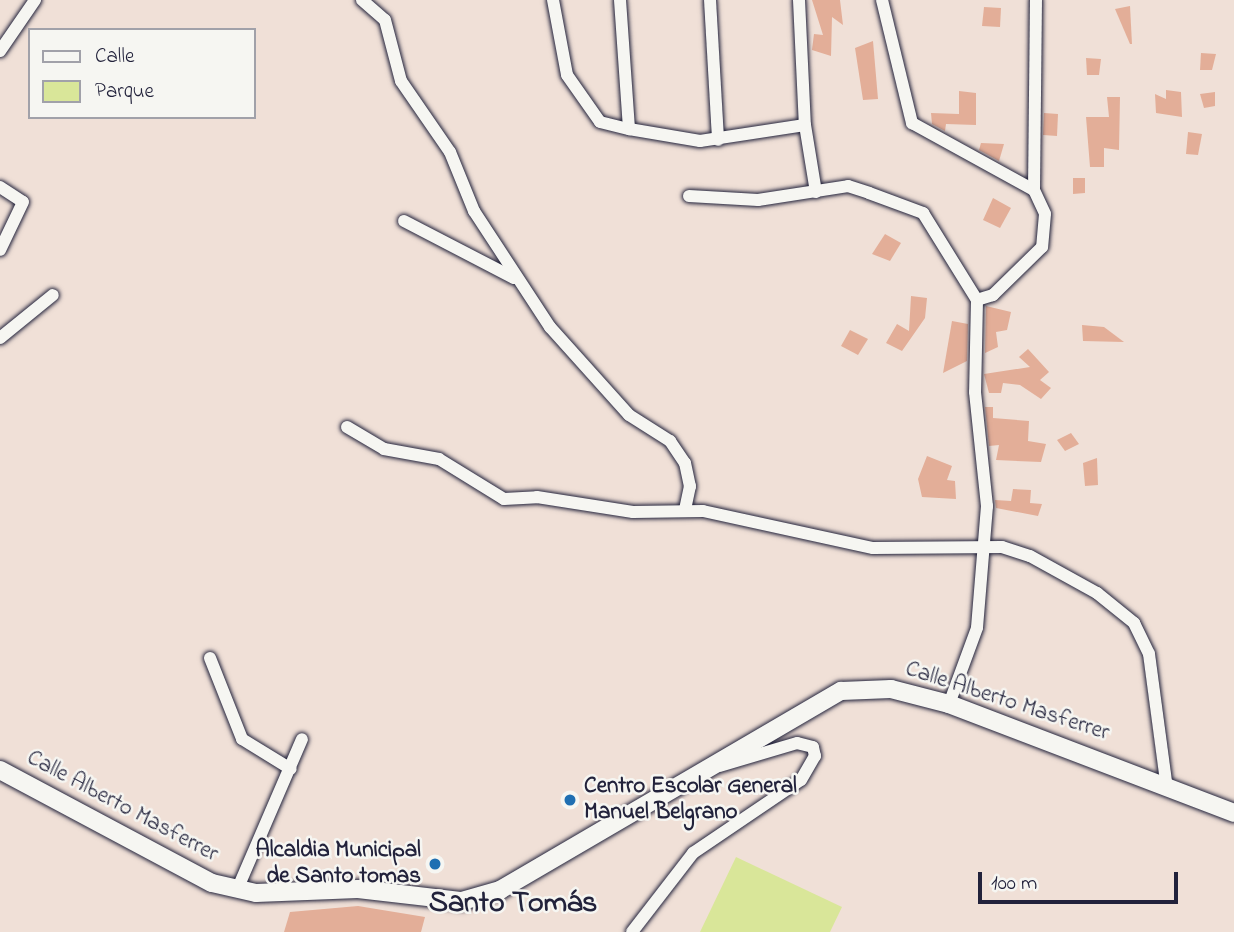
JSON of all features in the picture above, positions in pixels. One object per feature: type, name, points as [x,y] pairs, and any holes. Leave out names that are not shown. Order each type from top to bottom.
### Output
[{"type":"main road","name":"Calle Alberto Masferrer","points":[[0,770],[164,860],[237,890],[291,895],[358,889],[474,899],[841,691],[891,688],[949,704],[1166,782],[1234,813]]},
{"type":"street","points":[[0,51],[35,0]]},
{"type":"street","points":[[362,0],[385,20],[401,81],[450,152],[465,194],[518,280],[620,406],[670,441],[685,463],[685,510]]},
{"type":"street","points":[[553,0],[567,75],[600,122],[629,129],[718,140],[805,125]]},
{"type":"street","points":[[621,0],[629,129]]},
{"type":"street","points":[[710,0],[718,140]]},
{"type":"street","points":[[799,0],[805,125],[816,192]]},
{"type":"street","points":[[882,0],[912,123],[1034,190]]},
{"type":"street","points":[[977,300],[993,295],[1042,247],[1045,214],[1034,190],[1035,0]]},
{"type":"street","points":[[689,196],[758,200],[848,186],[923,213],[977,300],[975,392],[987,478],[984,547],[977,628],[949,704]]},
{"type":"street","points":[[0,187],[23,202],[0,250]]},
{"type":"street","points":[[404,221],[518,280]]},
{"type":"street","points":[[0,338],[52,295]]},
{"type":"street","points":[[347,427],[384,449],[439,459],[504,499],[537,497],[633,512],[685,510],[873,548],[984,547],[1051,566],[1134,623],[1149,654],[1166,782]]},
{"type":"street","points":[[210,658],[242,739],[291,769]]},
{"type":"street","points":[[237,890],[302,739]]},
{"type":"street","points":[[632,932],[693,853],[801,780],[815,756],[813,747],[797,743],[701,769]]},
{"type":"green space","points":[[736,857],[842,907],[830,932],[700,932]]},
{"type":"building","points":[[812,0],[840,0],[843,25],[832,17],[831,56],[812,50],[814,34],[823,35]]},
{"type":"building","points":[[1130,6],[1132,44],[1115,9]]},
{"type":"building","points":[[984,7],[1001,8],[1000,27],[982,26]]},
{"type":"building","points":[[873,41],[878,99],[863,100],[855,48]]},
{"type":"building","points":[[1201,53],[1216,54],[1212,70],[1200,70]]},
{"type":"building","points":[[1086,58],[1101,59],[1099,75],[1087,75]]},
{"type":"building","points":[[1166,90],[1181,92],[1182,117],[1156,113],[1155,94],[1166,99]]},
{"type":"building","points":[[959,91],[976,93],[976,125],[946,124],[945,131],[932,124],[931,113],[959,114]]},
{"type":"building","points":[[1215,92],[1215,106],[1204,108],[1200,94]]},
{"type":"building","points":[[1107,97],[1120,97],[1119,150],[1104,148],[1104,167],[1090,167],[1086,117],[1109,117]]},
{"type":"building","points":[[1044,113],[1058,114],[1057,136],[1043,135]]},
{"type":"building","points":[[1188,132],[1202,134],[1198,155],[1186,154]]},
{"type":"building","points":[[981,143],[1004,144],[999,161],[979,150]]},
{"type":"building","points":[[1073,178],[1085,178],[1085,193],[1073,194]]},
{"type":"building","points":[[993,198],[1011,208],[1000,228],[983,220]]},
{"type":"building","points":[[885,234],[901,243],[890,261],[872,254]]},
{"type":"building","points":[[911,296],[927,298],[925,318],[902,351],[886,343],[897,324],[909,331]]},
{"type":"building","points":[[986,306],[1011,312],[1007,330],[996,332],[998,347],[985,353]]},
{"type":"building","points":[[952,321],[968,324],[967,361],[943,373]]},
{"type":"building","points":[[1082,325],[1104,327],[1124,342],[1083,341]]},
{"type":"building","points":[[850,330],[868,339],[858,355],[841,346]]},
{"type":"building","points":[[1028,349],[1049,372],[1040,380],[1051,388],[1041,399],[1020,385],[1003,383],[1001,393],[989,393],[984,374],[1030,367],[1019,357]]},
{"type":"building","points":[[985,407],[993,407],[993,418],[1029,421],[1028,441],[1046,444],[1041,462],[996,460],[999,445],[989,446]]},
{"type":"building","points":[[1071,433],[1079,444],[1065,451],[1057,440]]},
{"type":"building","points":[[927,456],[952,466],[947,480],[955,481],[956,499],[922,497],[918,479]]},
{"type":"building","points":[[1097,458],[1098,485],[1085,486],[1083,463]]},
{"type":"building","points":[[1013,489],[1031,490],[1030,503],[1042,504],[1038,516],[996,508],[995,500],[1011,501]]},
{"type":"building","points":[[358,906],[425,917],[421,932],[284,932],[290,912]]},
{"type":"place","name":"Centro Escolar General Manuel Belgrano","points":[[570,800]]},
{"type":"place","name":"Alcaldia Municipal de Santo tomas","points":[[435,864]]},
{"type":"district","name":"Santo Tomás","points":[[513,904]]}]
